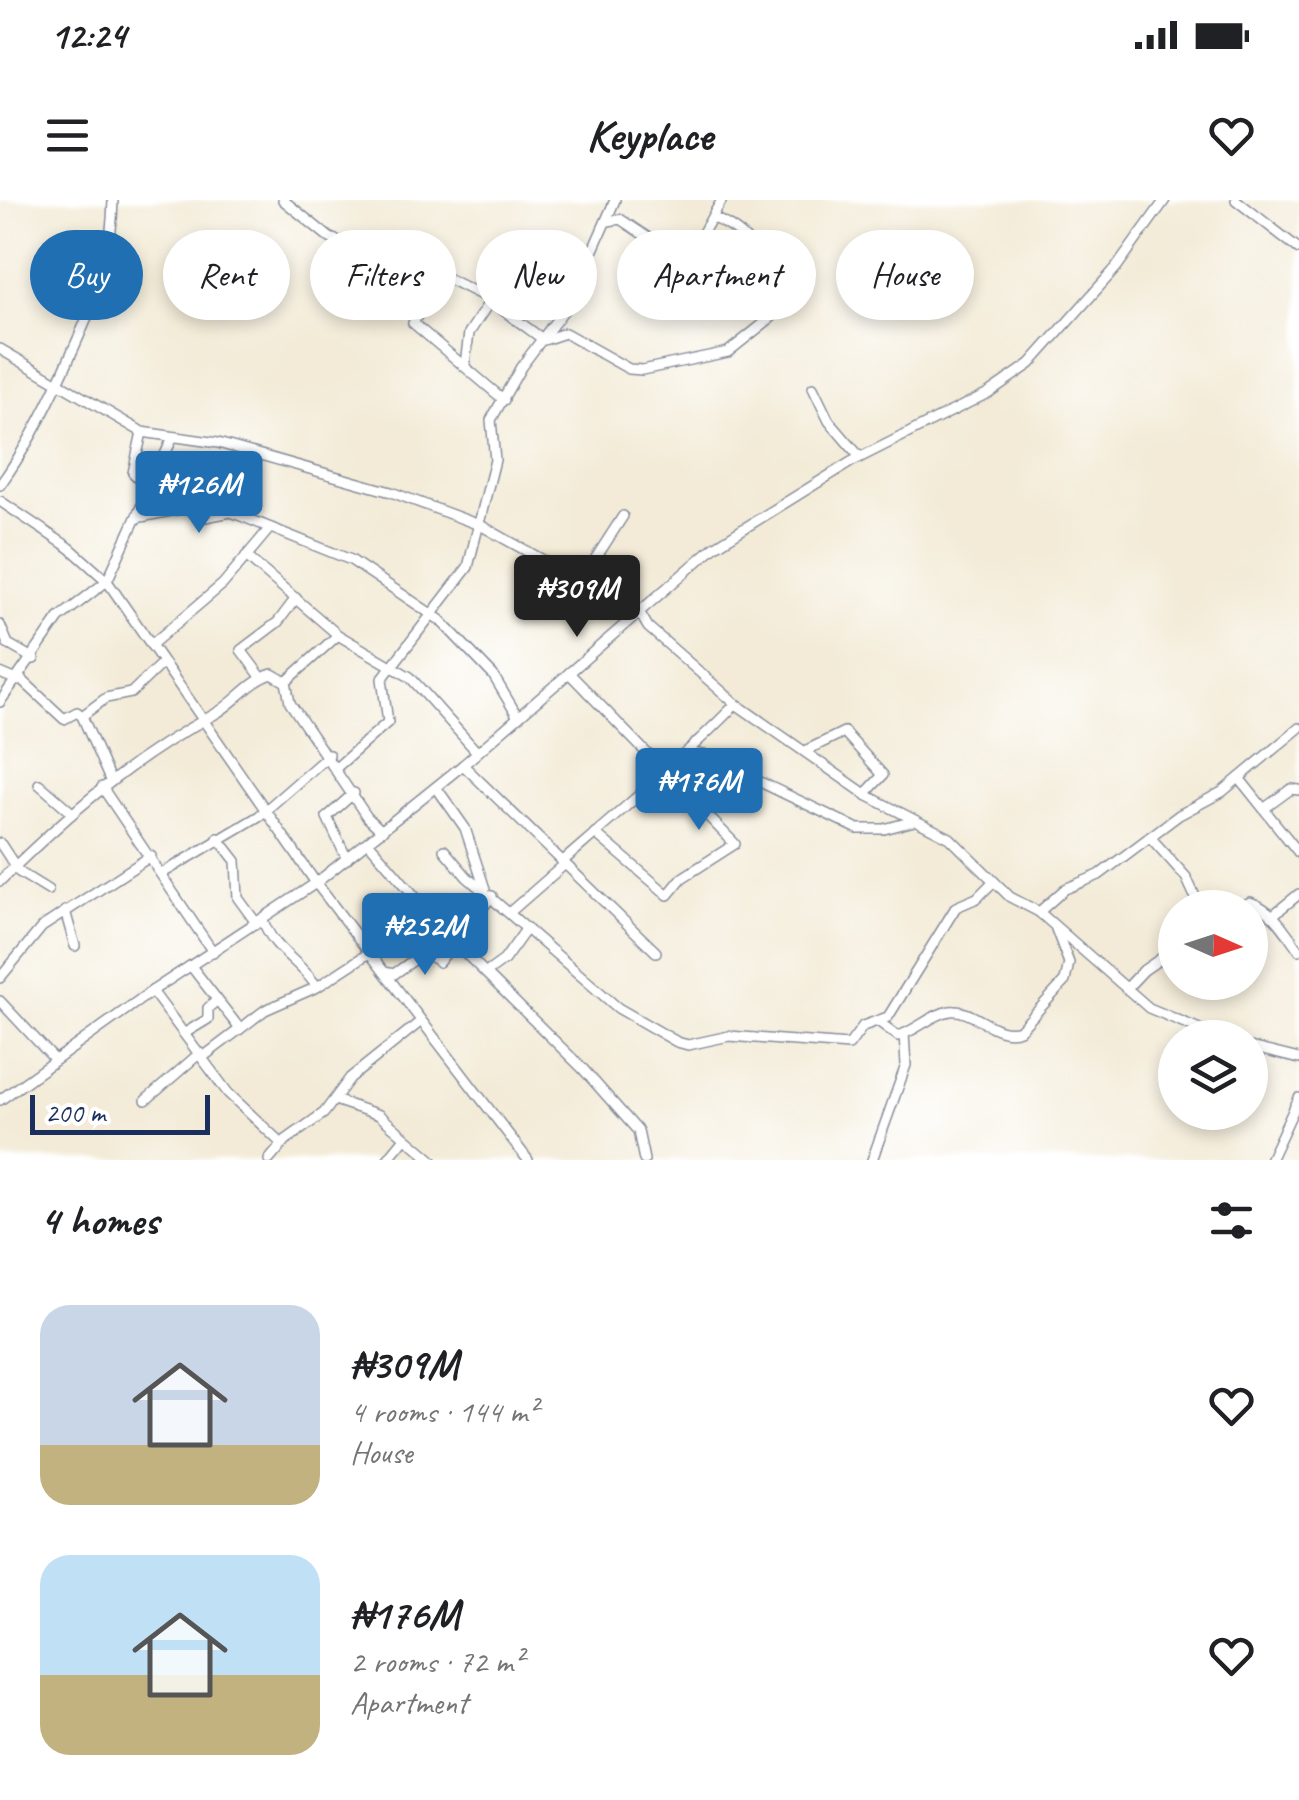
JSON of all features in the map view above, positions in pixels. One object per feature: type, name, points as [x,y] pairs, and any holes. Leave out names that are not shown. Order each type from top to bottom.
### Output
[{"type":"street","points":[[0,485],[60,384],[100,294],[110,259],[113,200]]},
{"type":"street","points":[[283,200],[322,230]]},
{"type":"street","points":[[337,767],[388,722],[381,685],[468,567],[482,526],[495,460],[490,424],[521,367],[570,302],[616,200]]},
{"type":"street","points":[[608,220],[626,222],[684,259],[691,257],[722,200]]},
{"type":"street","points":[[0,1100],[152,990],[260,922],[348,859],[463,765],[714,547],[860,457],[975,400],[1030,364],[1116,268],[1165,200]]},
{"type":"street","points":[[1236,200],[1299,249]]},
{"type":"street","points":[[544,340],[565,333],[636,370],[713,357],[738,347],[772,317],[772,311],[760,258],[740,231],[712,217]]},
{"type":"street","points":[[413,320],[504,400]]},
{"type":"street","points":[[466,364],[470,333],[478,320]]},
{"type":"street","points":[[516,320],[544,340]]},
{"type":"street","points":[[0,349],[142,432],[210,441],[329,473],[482,526],[584,578],[630,596],[648,627],[736,704],[807,750],[900,820]]},
{"type":"street","points":[[814,388],[829,420],[860,457]]},
{"type":"street","points":[[142,432],[133,473],[150,488]]},
{"type":"street","points":[[0,702],[20,680],[59,618],[106,581],[173,437]]},
{"type":"street","points":[[0,501],[70,548],[106,581],[316,883],[528,1160]]},
{"type":"street","points":[[136,518],[186,508],[204,517],[231,512],[352,560],[432,615],[493,676],[518,717]]},
{"type":"street","points":[[584,578],[623,516]]},
{"type":"street","points":[[151,646],[223,584],[270,528]]},
{"type":"street","points":[[246,556],[338,635],[394,666],[431,697],[478,752]]},
{"type":"street","points":[[262,678],[241,650],[278,622],[296,598]]},
{"type":"street","points":[[0,625],[8,644],[34,660]]},
{"type":"street","points":[[286,682],[338,635]]},
{"type":"street","points":[[82,716],[106,698],[131,693],[162,663]]},
{"type":"street","points":[[0,672],[20,680],[60,718],[77,712],[82,716],[106,783],[213,952]]},
{"type":"street","points":[[570,673],[734,842],[734,847],[682,878],[668,895],[595,833]]},
{"type":"street","points":[[0,880],[70,811],[106,783],[262,678],[277,674],[286,682],[290,703],[382,831]]},
{"type":"street","points":[[510,912],[662,771],[689,753],[736,704]]},
{"type":"street","points":[[1039,912],[1065,889],[1099,875],[1239,778],[1299,728]]},
{"type":"street","points":[[807,750],[844,732],[883,775],[865,794]]},
{"type":"street","points":[[689,753],[710,758],[858,829],[914,821],[959,846],[1010,898],[1039,912],[1126,990],[1158,1014],[1174,1020]]},
{"type":"street","points":[[163,872],[265,807],[330,755]]},
{"type":"street","points":[[463,765],[656,952]]},
{"type":"street","points":[[1239,778],[1299,853]]},
{"type":"street","points":[[38,784],[70,811]]},
{"type":"street","points":[[436,787],[466,828],[488,892]]},
{"type":"street","points":[[1265,808],[1291,789],[1299,790]]},
{"type":"street","points":[[348,859],[328,818],[354,793]]},
{"type":"street","points":[[1150,837],[1186,877],[1192,890]]},
{"type":"street","points":[[218,838],[236,861],[238,898],[276,948],[298,960],[317,987]]},
{"type":"street","points":[[368,842],[638,1131],[644,1160]]},
{"type":"street","points":[[0,843],[19,872],[48,890]]},
{"type":"street","points":[[444,850],[618,1008],[682,1044],[729,1036],[842,1046],[853,1042],[863,1026],[888,1016],[947,918],[993,882]]},
{"type":"street","points":[[0,978],[42,927],[151,856]]},
{"type":"street","points":[[382,972],[394,974],[425,952],[438,962],[488,892]]},
{"type":"street","points":[[1273,915],[1299,894]]},
{"type":"street","points":[[65,911],[76,946]]},
{"type":"street","points":[[1268,912],[1299,950]]},
{"type":"street","points":[[879,1022],[891,1034],[904,1034],[952,1011],[1000,1031],[1020,1030],[1065,981],[1069,970],[1054,926]]},
{"type":"street","points":[[486,972],[504,960],[527,928]]},
{"type":"street","points":[[146,1100],[272,1005],[317,987],[368,954]]},
{"type":"street","points":[[1126,990],[1158,961]]},
{"type":"street","points":[[191,966],[215,1002],[240,1029]]},
{"type":"street","points":[[152,990],[238,1104],[282,1144]]},
{"type":"street","points":[[0,1002],[56,1060]]},
{"type":"street","points":[[185,1033],[208,1020],[208,1008],[215,1002]]},
{"type":"street","points":[[269,1160],[282,1144],[316,1122],[350,1078],[420,1022]]},
{"type":"street","points":[[872,1160],[906,1065],[904,1034]]},
{"type":"street","points":[[1268,1051],[1299,1059]]},
{"type":"street","points":[[1270,1160],[1299,1098]]},
{"type":"street","points":[[335,1100],[379,1115],[432,1160]]},
{"type":"street","points":[[387,1160],[405,1138]]}]
